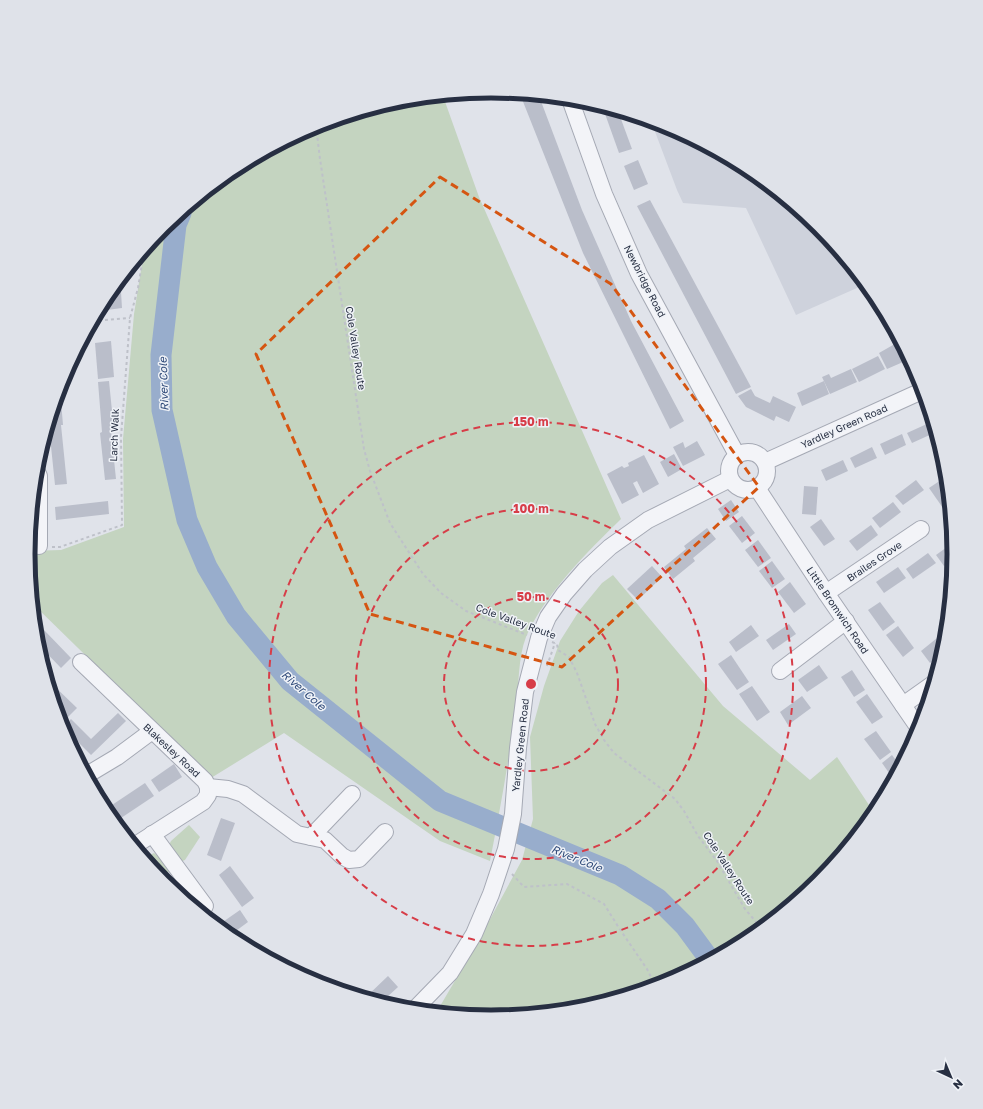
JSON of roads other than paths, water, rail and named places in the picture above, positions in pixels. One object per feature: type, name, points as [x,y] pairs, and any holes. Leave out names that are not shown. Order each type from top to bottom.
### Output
[{"type":"street","name":"Newbridge Road","points":[[572,106],[604,194],[639,274],[737,455]]},
{"type":"street","name":"Yardley Green Road","points":[[765,462],[918,393]]},
{"type":"street","points":[[752,452],[759,455],[765,462],[767,474],[765,480],[757,488],[746,490],[734,485],[730,479],[730,464],[737,455],[752,452]]},
{"type":"street","name":"Yardley Green Road","points":[[419,1005],[450,973],[474,934],[491,894],[506,849],[513,814],[518,748],[525,692],[539,638],[548,617],[564,594],[585,570],[610,547],[648,520],[730,479]]},
{"type":"street","name":"Little Bromwich Road","points":[[757,488],[826,593],[915,723]]},
{"type":"street","points":[[39,495],[39,546]]},
{"type":"street","name":"Brailes Grove","points":[[826,593],[921,529]]},
{"type":"street","points":[[780,671],[846,621]]},
{"type":"street","name":"Blakesley Road","points":[[81,662],[205,781],[208,787],[208,795],[202,802],[138,843]]},
{"type":"street","points":[[903,706],[928,688]]},
{"type":"street","points":[[90,772],[117,757],[152,731]]},
{"type":"street","points":[[208,787],[228,789],[243,794],[297,834],[325,840],[342,856],[349,860],[359,859],[386,832]]},
{"type":"street","points":[[311,837],[352,794]]},
{"type":"street","points":[[152,834],[205,906]]},
{"type":"waterway","name":"River Cole","points":[[176,225],[161,355],[162,410],[187,520],[207,567],[236,616],[290,681],[440,801],[620,875],[658,899],[685,926],[707,957]]}]
